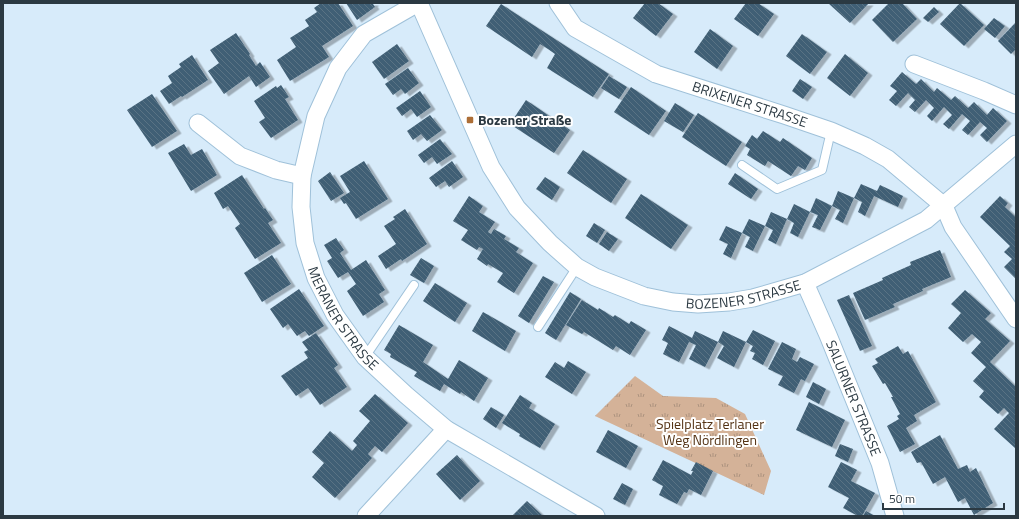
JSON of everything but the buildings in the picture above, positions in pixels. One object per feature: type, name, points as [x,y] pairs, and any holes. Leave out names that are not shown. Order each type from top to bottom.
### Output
[{"type":"street","name":"MERANER STRASSE","points":[[419,3],[364,34],[338,68],[316,116],[302,176],[301,207],[305,243],[316,278],[335,315],[365,357],[406,396],[446,429],[588,514]]},
{"type":"street","name":"BOZENER STRASSE","points":[[419,3],[491,167],[518,208],[550,243],[577,267],[595,277],[644,296],[673,302],[698,304],[729,302],[753,298],[805,283],[926,220],[1016,144]]},
{"type":"street","name":"BRIXENER STRASSE","points":[[558,3],[575,28],[656,74],[784,114],[831,131],[865,146],[888,158],[944,206]]},
{"type":"street","points":[[914,64],[1016,105]]},
{"type":"street","points":[[198,123],[240,156],[276,170],[302,176]]},
{"type":"street","points":[[944,206],[953,227],[1016,319]]},
{"type":"street","name":"SALURNER STRASSE","points":[[805,283],[831,341],[880,463],[896,516]]},
{"type":"street","points":[[366,516],[446,429]]},
{"type":"lane","points":[[742,165],[777,189],[822,170],[831,131]]},
{"type":"lane","points":[[538,327],[577,267]]},
{"type":"lane","points":[[365,357],[414,285]]},
{"type":"green space","name":"Spielplatz Terlaner Weg Nördlingen","points":[[635,376],[663,396],[716,398],[745,414],[771,471],[764,495],[595,416]]},
{"type":"place","name":"Bozener Straße","points":[[470,120]]}]
